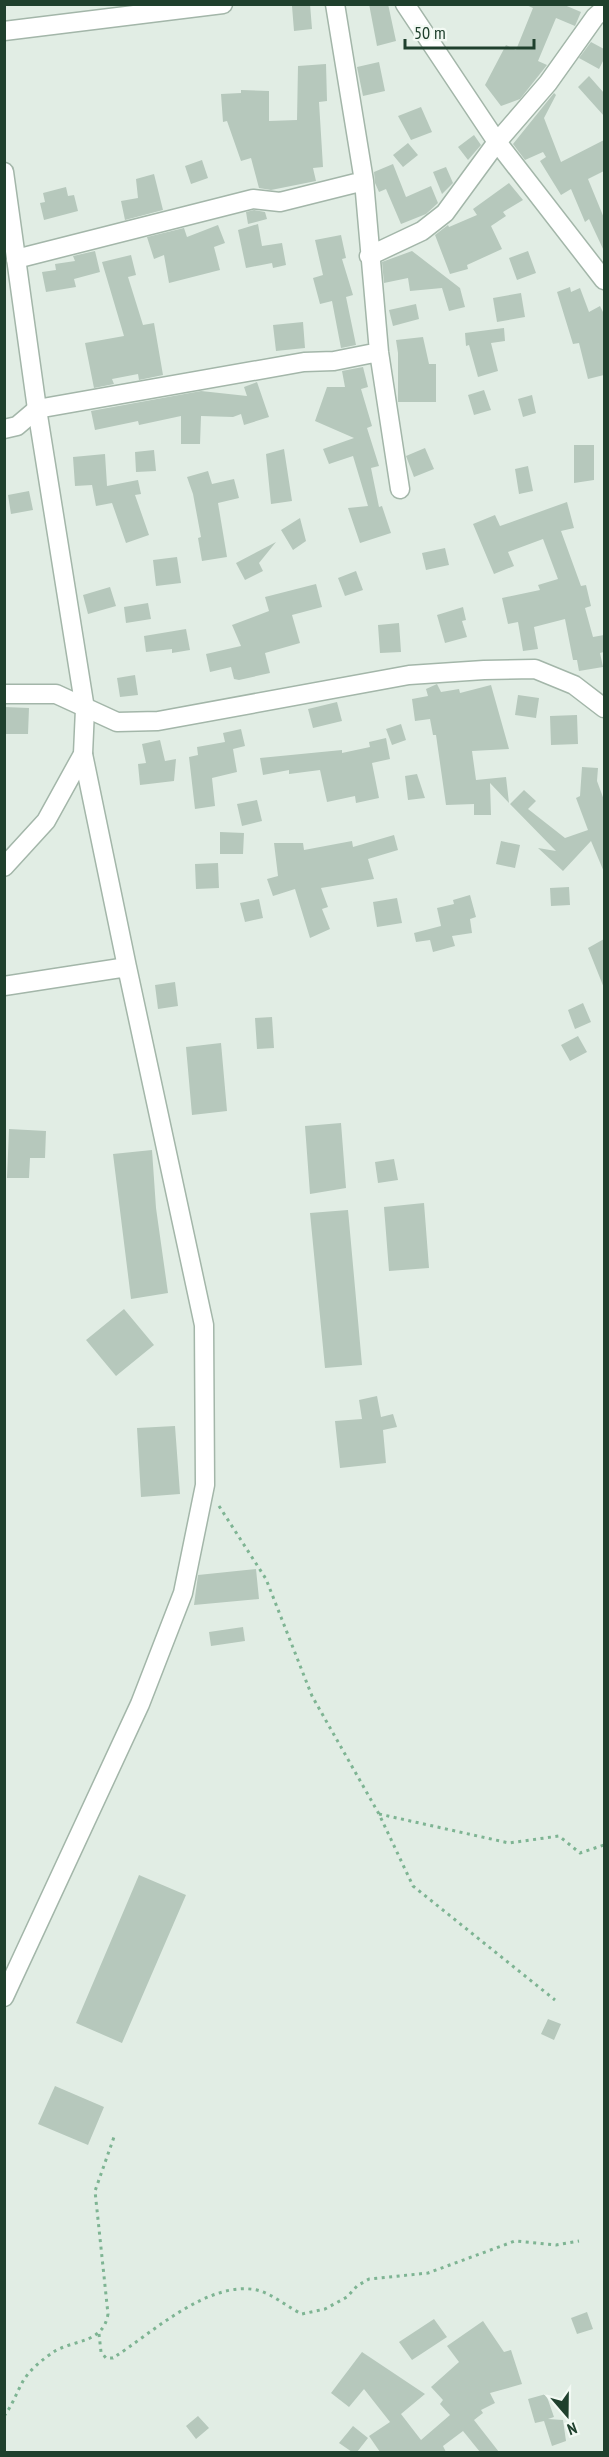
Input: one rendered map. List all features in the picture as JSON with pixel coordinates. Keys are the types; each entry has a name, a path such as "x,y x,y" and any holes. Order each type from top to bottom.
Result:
{"street":[{"path":"4,31 223,4"},
{"path":"335,4 364,181 369,256 399,489"},
{"path":"405,4 497,142 604,280"},
{"path":"369,256 422,231 446,213 497,142 548,83 604,9"},
{"path":"4,172 37,410 85,709 83,754 204,1325 204,1485 183,1593 140,1704 4,1998"},
{"path":"16,259 254,199 280,202 364,181"},
{"path":"4,429 17,426 37,410 304,362 334,361 380,352"},
{"path":"4,694 56,694 117,722 158,722 409,675 535,669 574,685 604,708"},
{"path":"4,867 46,821 83,754"},
{"path":"4,986 127,967"}],"path":[{"path":"204,1485 266,1580 312,1696 379,1814 413,1886 555,2000"},
{"path":"379,1814 509,1843 559,1836 580,1853 604,1845"},
{"path":"4,2416 23,2381 34,2368 55,2351 99,2334 106,2326 108,2314 95,2191 114,2137"},
{"path":"99,2334 101,2352 106,2358 113,2358 182,2312 216,2293 256,2290 302,2314 325,2309 347,2297 357,2286 369,2279 428,2273 515,2241 556,2245 579,2241"}],"building":[{"path":"310,4 312,29 294,31 292,6"},
{"path":"369,4 388,4 396,41 377,46"},
{"path":"524,4 562,4 581,12 575,26 556,18 538,61 547,65 520,99 501,106 485,85 506,45 516,50 533,8"},
{"path":"591,42 604,49 604,59 599,69 579,58"},
{"path":"379,62 385,91 363,96 357,67"},
{"path":"326,64 327,101 319,102 323,167 313,168 316,181 271,190 259,188 251,158 241,161 227,121 223,122 221,94 241,93 241,90 269,91 269,121 297,120 298,66"},
{"path":"589,76 604,93 604,116 578,87"},
{"path":"554,93 556,95 544,118 561,162 604,140 604,171 588,179 604,218 604,251 589,219 585,222 571,189 561,195 540,161 546,157 543,152 525,160 513,144"},
{"path":"421,107 432,132 411,140 398,116"},
{"path":"474,135 481,145 468,160 458,147"},
{"path":"408,143 418,155 403,167 393,155"},
{"path":"202,160 208,178 191,184 185,166"},
{"path":"393,164 406,197 431,186 438,203 426,214 401,224 386,189 379,192 375,183 374,172"},
{"path":"446,167 453,183 442,194 433,172"},
{"path":"154,174 163,210 125,220 121,201 138,198 136,179"},
{"path":"509,183 523,200 503,212 506,216 491,226 502,249 467,265 468,269 450,274 435,235 448,225 449,227 477,215 473,209"},
{"path":"66,187 68,196 74,195 78,211 44,220 40,203 45,202 43,193"},
{"path":"254,210 265,212 267,219 248,224 246,212"},
{"path":"258,224 262,246 282,243 286,265 273,268 272,263 246,268 238,230"},
{"path":"218,225 225,243 214,247 220,270 169,283 164,255 154,259 147,237 184,228 187,237"},
{"path":"341,235 346,258 342,259 353,295 346,297 356,345 341,348 332,301 320,304 313,278 323,275 315,240"},
{"path":"95,251 100,272 74,279 76,287 46,292 42,272 56,270 55,264 75,261 73,256"},
{"path":"412,251 460,288 465,307 449,311 442,288 410,291 408,278 384,283 382,262"},
{"path":"528,251 536,273 517,280 509,258"},
{"path":"131,255 136,275 128,277 143,325 154,323 163,375 139,380 138,374 112,379 114,384 94,388 85,343 124,336 102,262"},
{"path":"570,287 571,292 580,288 589,312 600,306 604,314 604,375 588,379 579,343 573,344 557,292"},
{"path":"521,293 525,317 497,322 493,298"},
{"path":"416,304 419,319 393,326 389,310"},
{"path":"303,322 305,348 276,351 273,325"},
{"path":"504,328 505,341 491,343 498,371 478,377 469,345 466,346 465,333"},
{"path":"423,337 429,364 436,364 436,402 398,402 396,340"},
{"path":"363,367 368,387 361,389 372,426 367,428 379,466 371,468 379,507 382,506 391,533 360,543 348,508 368,506 353,456 329,464 323,449 354,438 315,421 327,387 345,387 342,371"},
{"path":"257,382 269,417 244,425 241,414 233,417 201,416 200,444 181,444 181,416 139,425 138,421 95,430 91,411 201,391 247,396 244,387"},
{"path":"484,390 491,410 474,415 468,395"},
{"path":"532,395 536,413 523,417 518,399"},
{"path":"574,445 594,445 594,480 574,483"},
{"path":"425,448 434,469 414,477 406,456"},
{"path":"284,449 292,501 271,504 266,454"},
{"path":"154,450 156,471 136,472 135,452"},
{"path":"105,454 107,486 138,480 141,494 135,495 149,535 126,543 112,503 96,506 92,485 75,486 73,457"},
{"path":"528,466 533,491 519,494 515,469"},
{"path":"208,471 212,484 234,479 239,498 218,503 227,557 202,561 198,538 201,537 193,494 187,477"},
{"path":"29,491 33,510 11,514 8,495"},
{"path":"567,502 574,528 561,531 581,586 586,585 591,606 585,608 593,637 604,635 604,652 600,653 603,667 579,671 577,660 573,660 565,619 534,627 538,649 523,651 518,622 508,624 502,598 540,590 538,585 558,579 543,539 508,552 514,566 494,574 473,524 495,515 500,526"},
{"path":"300,518 306,541 293,550 281,530"},
{"path":"276,542 259,563 263,571 245,580 236,563"},
{"path":"445,548 449,565 426,570 422,553"},
{"path":"177,557 181,583 156,586 153,560"},
{"path":"356,571 363,590 345,596 338,578"},
{"path":"316,584 322,607 292,615 300,643 265,653 270,673 239,680 234,679 231,667 210,672 206,654 241,646 232,625 269,611 265,597"},
{"path":"110,587 116,606 88,614 83,595"},
{"path":"148,603 151,619 126,623 124,607"},
{"path":"463,607 466,620 462,621 467,637 445,643 437,615"},
{"path":"399,623 401,652 380,653 378,625"},
{"path":"186,629 190,650 172,653 172,649 146,652 144,636"},
{"path":"135,675 138,695 120,697 117,678"},
{"path":"437,684 441,692 459,689 460,693 491,685 509,749 472,751 476,780 506,777 509,803 490,783 491,815 474,815 474,804 446,805 436,735 433,735 430,719 415,721 412,699 428,696 426,689"},
{"path":"518,695 539,698 536,718 515,715"},
{"path":"337,702 342,721 313,728 308,709"},
{"path":"4,707 29,708 28,734 4,734"},
{"path":"577,715 578,744 551,745 550,716"},
{"path":"401,724 406,740 392,745 386,729"},
{"path":"241,729 245,746 233,749 237,772 212,778 215,806 195,809 189,757 198,755 197,747 225,742 223,733"},
{"path":"386,738 390,759 372,763 379,798 356,803 355,796 327,802 320,770 289,774 289,770 263,775 260,758 342,750 342,753 370,747 369,742"},
{"path":"160,740 165,761 176,759 174,781 140,785 138,764 146,763 142,744"},
{"path":"582,767 598,768 597,781 604,800 604,872 591,841 563,871 538,848 556,851 510,804 524,790 536,801 528,809 565,838 588,830 576,798 580,796"},
{"path":"417,774 425,798 408,800 405,776"},
{"path":"257,800 262,821 242,826 237,804"},
{"path":"220,832 244,833 243,854 220,854"},
{"path":"394,835 398,850 368,859 374,879 321,888 328,907 322,909 330,929 310,938 295,889 273,896 267,879 278,876 274,843 303,843 304,850 352,841 353,847"},
{"path":"501,841 520,845 515,868 496,864"},
{"path":"218,863 219,888 196,889 195,864"},
{"path":"569,887 570,905 551,906 550,888"},
{"path":"470,895 476,917 470,919 472,933 452,936 455,946 433,952 430,940 416,942 414,933 441,926 437,908 454,904 453,900"},
{"path":"397,898 402,923 377,927 373,902"},
{"path":"259,899 263,918 245,922 240,903"},
{"path":"604,939 604,988 588,948"},
{"path":"175,982 178,1006 158,1009 155,985"},
{"path":"583,1003 591,1022 575,1029 568,1010"},
{"path":"272,1017 274,1048 257,1049 255,1018"},
{"path":"578,1036 587,1052 570,1061 561,1045"},
{"path":"221,1043 227,1111 192,1115 186,1047"},
{"path":"341,1123 346,1188 310,1194 305,1126"},
{"path":"9,1129 46,1131 45,1158 30,1158 29,1178 7,1178"},
{"path":"152,1150 156,1208 168,1293 131,1299 113,1154"},
{"path":"394,1159 398,1180 378,1183 375,1162"},
{"path":"424,1203 429,1268 389,1271 384,1207"},
{"path":"348,1210 362,1365 325,1368 310,1213"},
{"path":"124,1309 154,1345 116,1376 86,1340"},
{"path":"377,1396 381,1417 393,1414 397,1427 383,1430 386,1463 340,1468 335,1421 362,1419 359,1400"},
{"path":"175,1426 180,1494 141,1497 137,1428"},
{"path":"256,1569 259,1599 194,1605 198,1575"},
{"path":"243,1627 245,1641 211,1646 209,1632"},
{"path":"139,1875 186,1895 122,2043 76,2023"},
{"path":"548,2019 561,2024 554,2040 541,2034"},
{"path":"55,2086 104,2107 88,2145 38,2124"},
{"path":"587,2312 593,2329 577,2334 571,2318"},
{"path":"434,2319 447,2337 412,2360 399,2342"},
{"path":"483,2321 504,2352 511,2350 522,2384 490,2393 495,2403 481,2410 483,2413 474,2420 499,2452 480,2452 463,2431 443,2446 446,2452 380,2452 369,2436 390,2422 364,2389 349,2407 331,2393 362,2352 425,2394 401,2414 421,2440 450,2415 440,2404 443,2400 431,2387 459,2362 447,2346"},
{"path":"546,2394 554,2417 548,2419 563,2420 566,2441 552,2446 544,2421 535,2423 528,2399"},
{"path":"198,2416 209,2428 196,2439 186,2426"},
{"path":"353,2426 368,2438 357,2452 352,2452 339,2443"}]}
